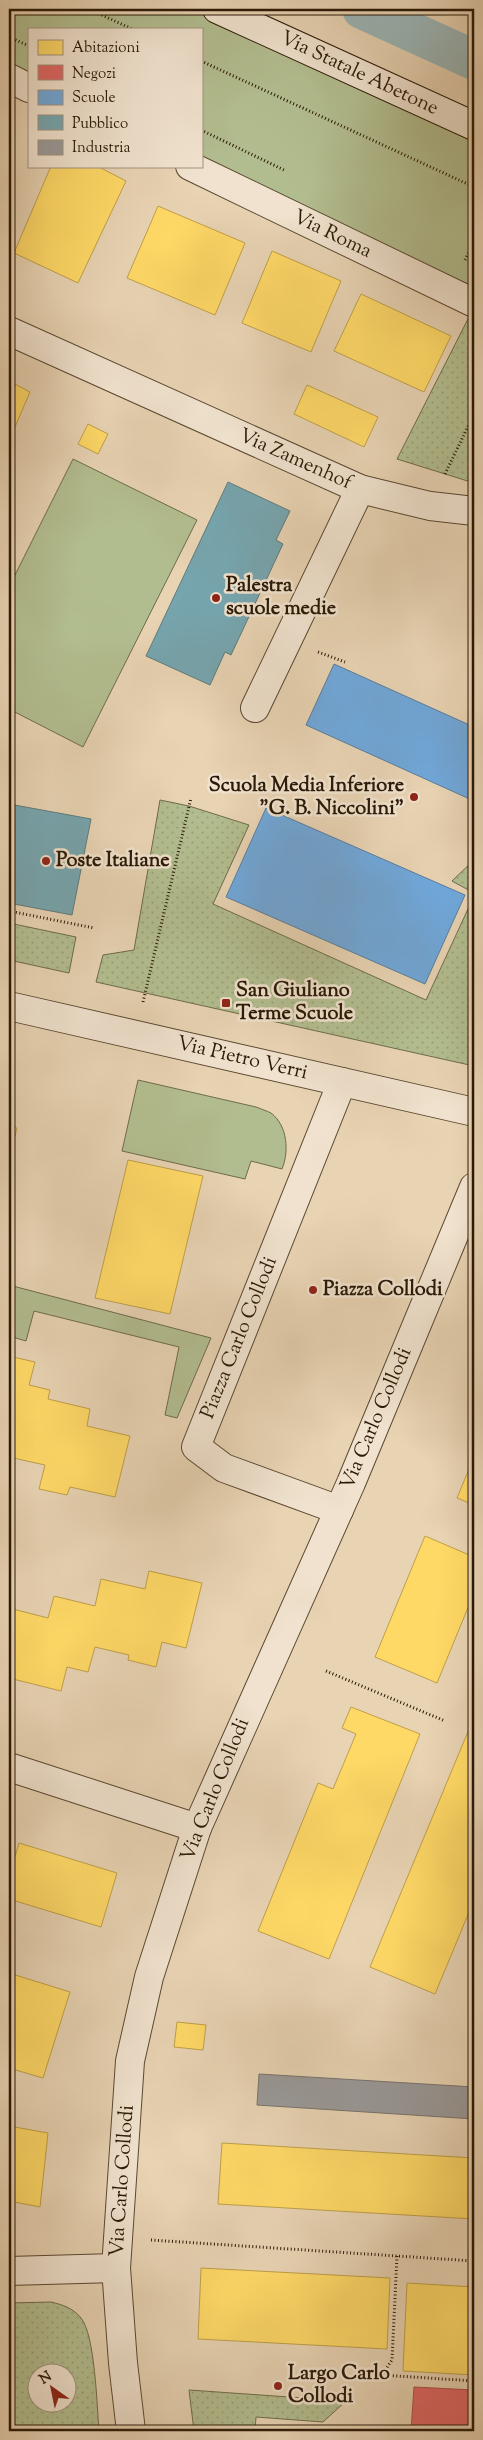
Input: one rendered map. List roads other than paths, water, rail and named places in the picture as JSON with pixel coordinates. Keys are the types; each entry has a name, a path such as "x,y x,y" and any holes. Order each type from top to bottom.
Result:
{"street":[{"name":"Via Statale Abetone","path":"217,9 474,126"},
{"path":"9,78 28,88"},
{"name":"Via Roma","path":"194,168 474,304"},
{"name":"Via Zamenhof","path":"9,331 360,489 255,708"},
{"path":"360,489 430,506 474,511"},
{"name":"Via Pietro Verri","path":"9,1006 474,1112"},
{"name":"Piazza Carlo Collodi","path":"339,1510 224,1468 196,1447 342,1082"},
{"name":"Via Carlo Collodi","path":"131,2431 123,2363 116,2268 130,2061 149,1976 197,1828 339,1510 474,1187"},
{"path":"9,1767 197,1828"},
{"path":"9,2271 116,2268"}],"waterway":[{"path":"362,9 474,60"}],"place":[{"name":"Palestra scuole medie","path":"216,598"},
{"name":"Scuola Media Inferiore \"G. B. Niccolini\"","path":"414,797"},
{"name":"Poste Italiane","path":"46,861"},
{"name":"San Giuliano Terme Scuole","path":"226,1003"},
{"name":"Piazza Collodi","path":"313,1290"},
{"name":"Largo Carlo Collodi","path":"278,2386"}]}
